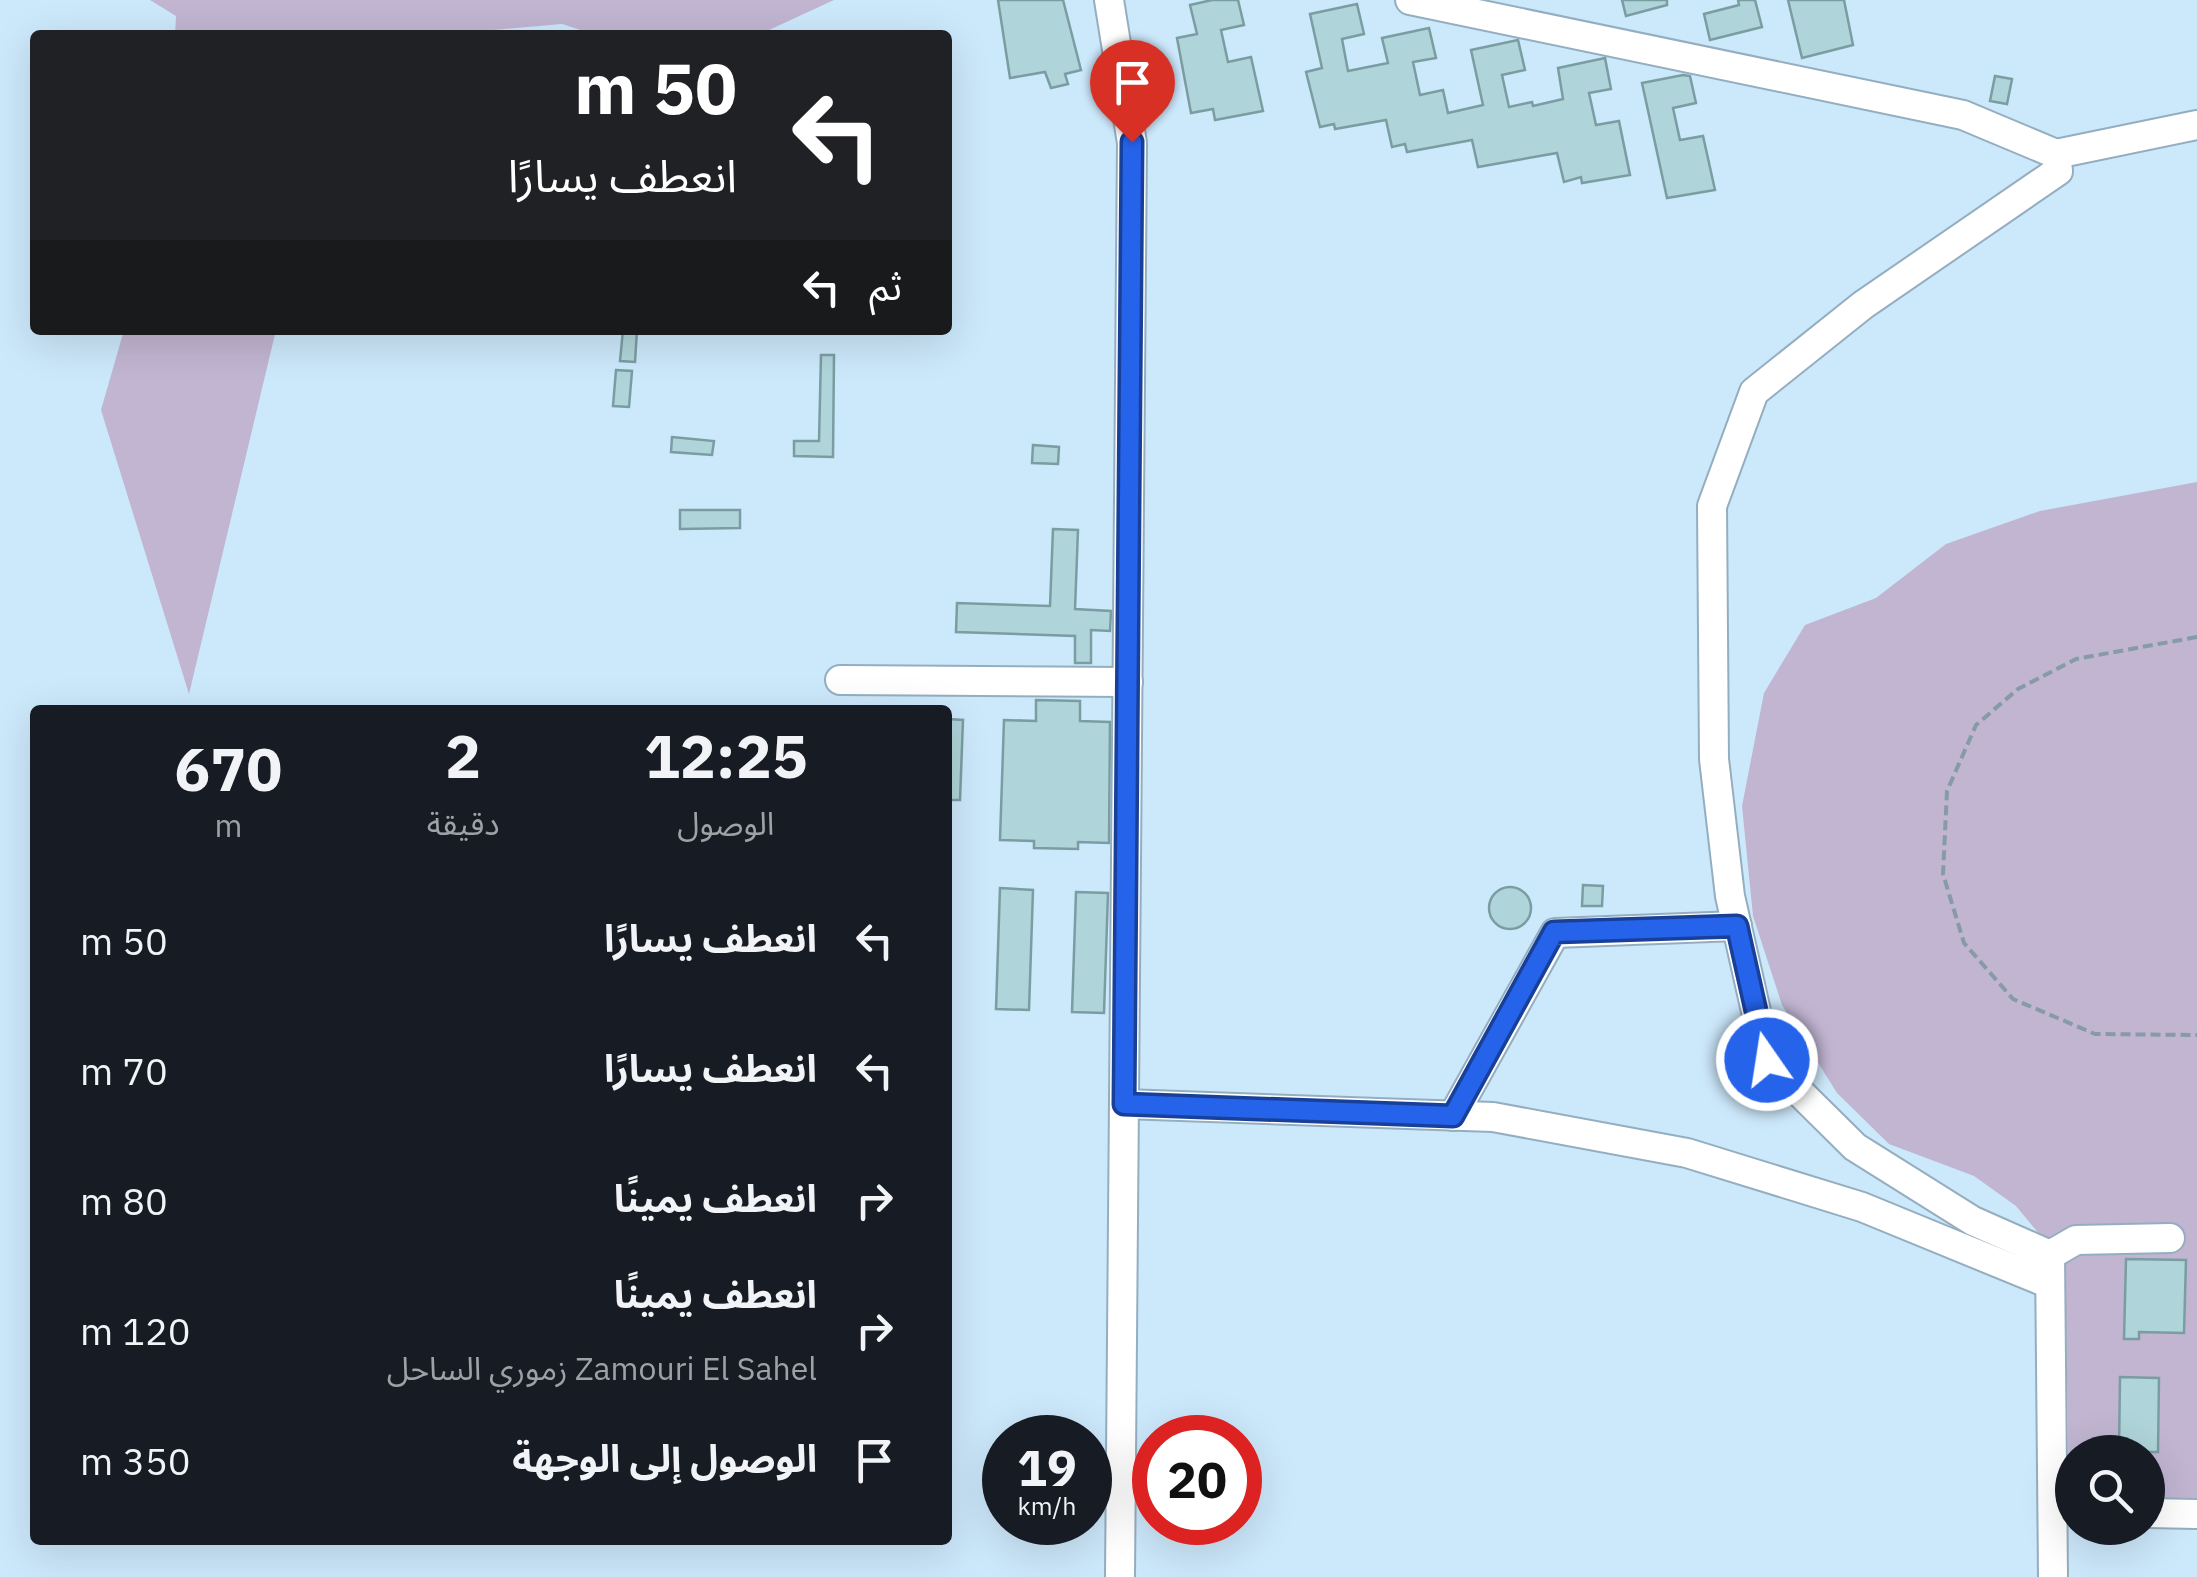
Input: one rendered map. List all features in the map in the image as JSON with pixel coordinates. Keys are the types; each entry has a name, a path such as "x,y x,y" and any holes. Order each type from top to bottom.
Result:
{"street":[{"path":"1109,0 1132,142 1120,1577"},
{"path":"1410,0 1962,115 2056,154 2197,125"},
{"path":"2050,1255 1972,1221 1854,1147 1767,1060 1730,896 1714,759 1712,506 1754,392 1863,305 2058,171 2056,154"},
{"path":"1695,502 1712,530"},
{"path":"840,680 1128,682"},
{"path":"1453,1116 1554,932 1737,926"},
{"path":"1124,1104 1493,1117 1687,1153 1862,1206 2050,1284"},
{"path":"2050,1255 2076,1240 2170,1238"},
{"path":"2050,1255 2059,1435"},
{"path":"2165,1514 2197,1514"},
{"path":"2053,1577 2058,1545"}],"path":[{"path":"2197,637 2076,659 2018,689 1976,725 1946,791 1942,874 1964,943 2013,999 2095,1034 2197,1036"}],"shaded area":[{"path":"150,0 834,0 769,30 581,30 562,24 494,30 175,30 176,16"},
{"path":"123,335 275,335 189,694 101,410"},
{"path":"2197,482 2197,1500 2165,1499 2165,1435 2068,1435 2065,1265 2016,1206 1974,1176 1889,1144 1837,1093 1782,1005 1753,916 1742,806 1764,693 1805,625 1876,598 1946,544 2040,511"}],"building":[{"path":"998,0 1063,0 1081,70 1065,74 1068,84 1051,88 1045,72 1010,78"},
{"path":"1238,0 1244,25 1221,30 1228,62 1251,57 1263,111 1215,120 1213,109 1191,113 1177,38 1197,34 1190,5"},
{"path":"1622,0 1667,0 1667,5 1626,16"},
{"path":"1738,0 1755,0 1762,27 1710,40 1704,14 1739,5"},
{"path":"1788,0 1844,0 1853,45 1802,58"},
{"path":"1357,4 1364,34 1342,39 1348,71 1388,63 1382,38 1429,28 1436,58 1413,62 1420,95 1443,90 1448,113 1483,105 1471,50 1518,40 1525,70 1502,75 1509,107 1563,99 1558,68 1605,58 1611,89 1589,93 1596,125 1619,121 1630,175 1582,183 1581,177 1564,182 1557,153 1478,167 1472,140 1407,152 1405,144 1392,147 1386,120 1335,129 1334,124 1320,127 1306,72 1322,68 1310,14"},
{"path":"1690,76 1696,103 1673,108 1680,140 1703,136 1715,190 1667,198 1642,83"},
{"path":"1995,76 2012,79 2007,104 1990,101"},
{"path":"623,335 637,335 635,362 620,361"},
{"path":"821,355 834,355 833,457 794,456 794,441 819,441"},
{"path":"616,370 632,371 629,407 613,406"},
{"path":"672,437 714,441 712,455 671,452"},
{"path":"1033,445 1059,447 1058,464 1032,463"},
{"path":"680,510 740,510 740,528 680,529"},
{"path":"1053,529 1078,530 1075,609 1111,611 1110,631 1091,630 1091,663 1075,663 1075,636 956,632 957,603 1050,606"},
{"path":"1036,700 1080,701 1080,721 1110,722 1109,843 1078,842 1078,849 1034,848 1034,841 1000,840 1004,720 1036,721"},
{"path":"952,719 963,720 960,800 952,800"},
{"path":"1583,885 1603,886 1602,906 1582,906"},
{"path":"1510,887 1525,893 1531,908 1525,923 1510,929 1495,923 1489,908 1495,893"},
{"path":"1000,888 1033,890 1029,1010 996,1009"},
{"path":"1076,892 1108,893 1104,1013 1072,1012"},
{"path":"2126,1259 2186,1260 2184,1333 2139,1332 2139,1339 2124,1339"},
{"path":"2120,1377 2159,1378 2158,1435 2119,1435"}],"route":[{"path":"1132,142 1124,1104 1453,1116 1554,932 1737,926 1767,1060"}]}
